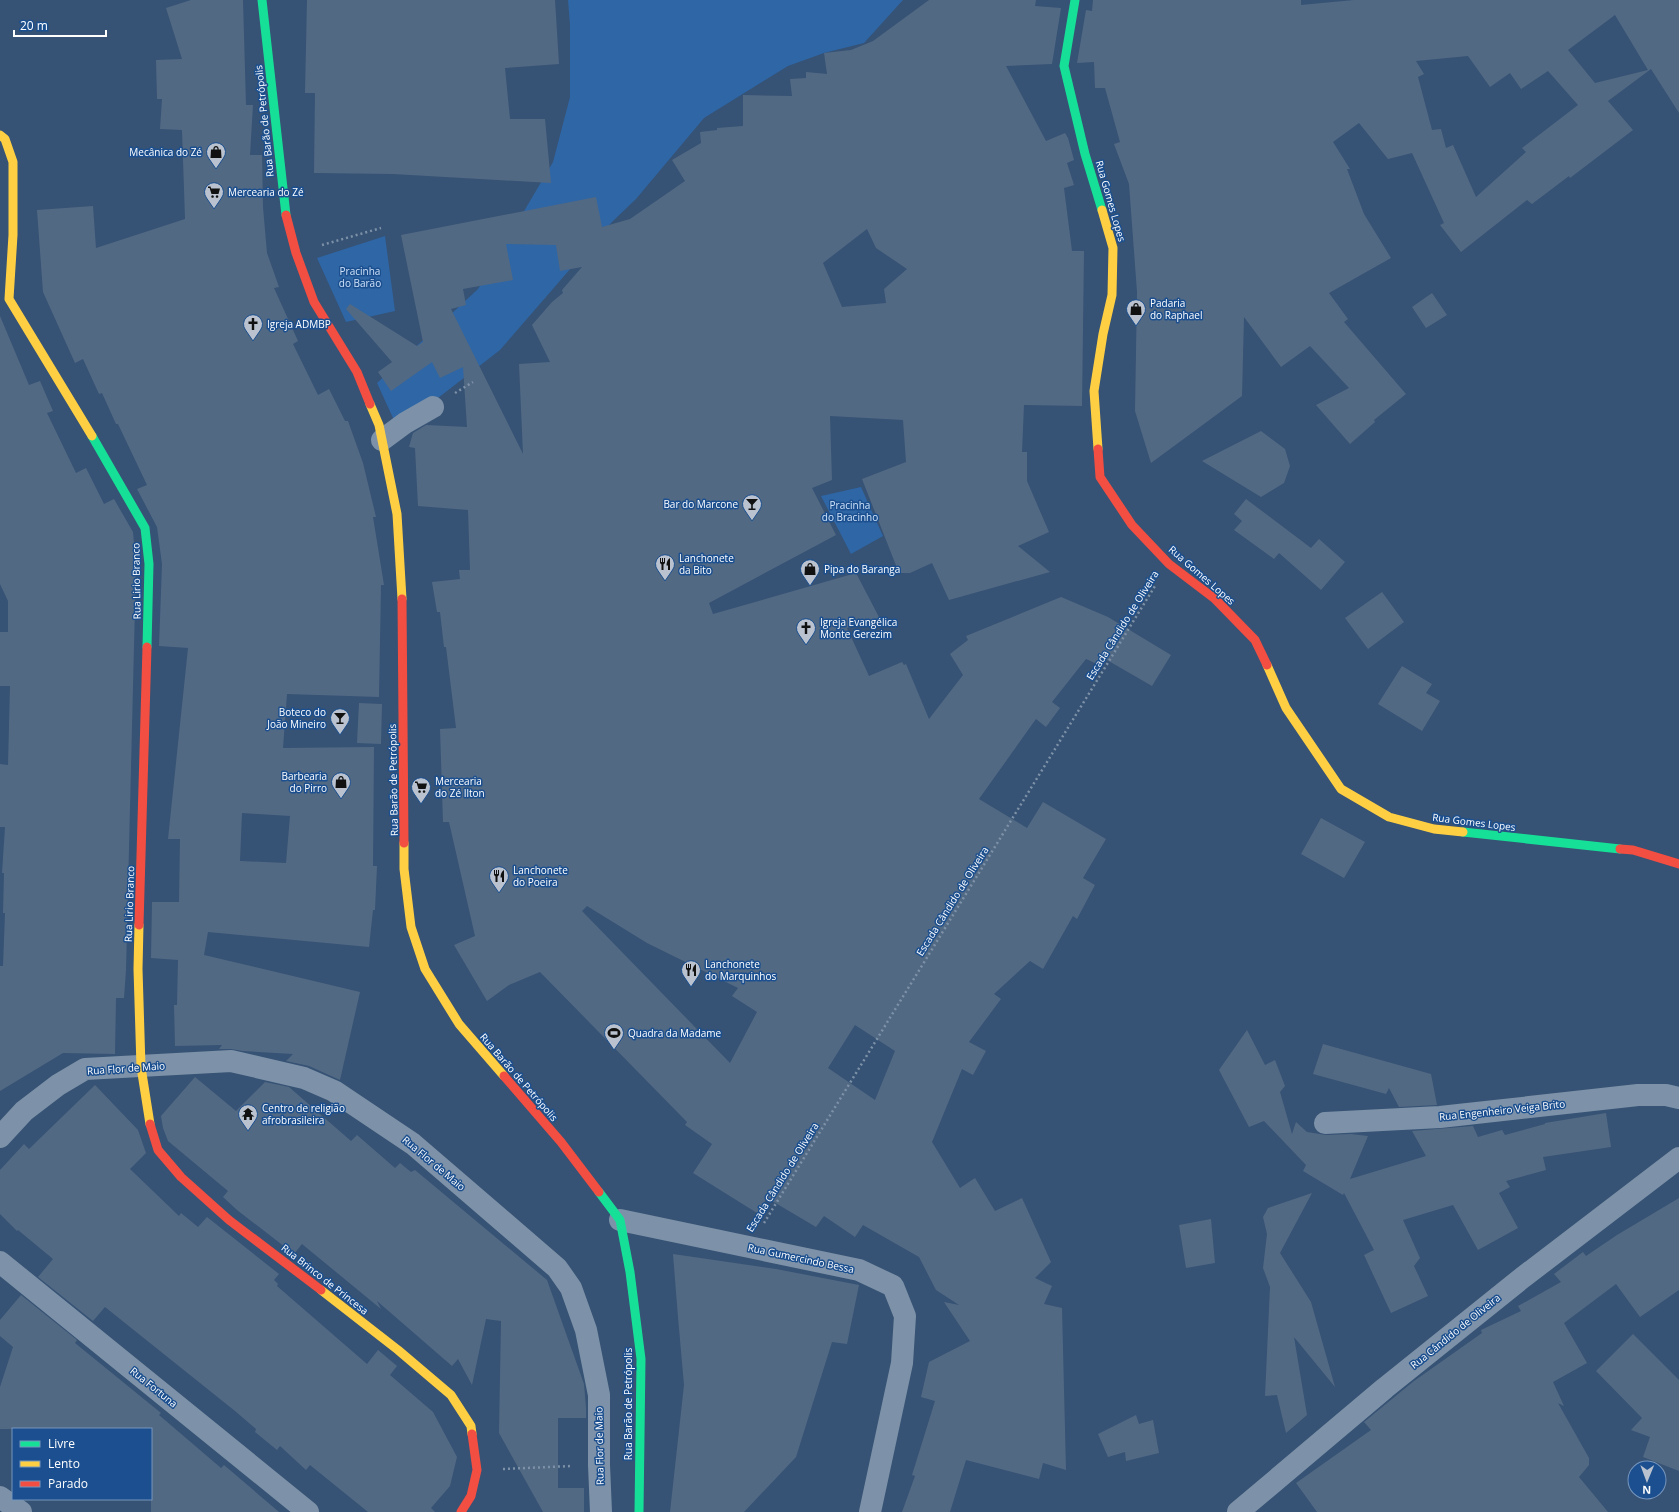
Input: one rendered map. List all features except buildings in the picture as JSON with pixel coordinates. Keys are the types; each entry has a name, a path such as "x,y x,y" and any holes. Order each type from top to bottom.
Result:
{"street":[{"name":"Rua Barão de Petrópolis","path":"262,0 284,207 296,253 314,302 357,372 379,425 397,514 402,581 404,869 410,926 425,969 459,1024 560,1142 620,1220 630,1272 641,1359 639,1512"},
{"name":"Rua Gomes Lopes","path":"1075,0 1064,66 1085,154 1113,248 1112,295 1103,334 1094,391 1100,477 1132,525 1169,564 1215,599 1255,640 1286,708 1341,788 1389,817 1434,829 1633,850 1679,864"},
{"name":"Rua Lirio Branco","path":"0,135 5,139 13,162 13,235 4,301 101,451 146,528 148,572 138,969 141,1067"},
{"path":"382,440 405,423 433,407"},
{"name":"Rua Flor de Maio","path":"0,1137 24,1111 58,1085 85,1070 231,1061 304,1078 334,1091 413,1144 557,1268 571,1288 586,1330 599,1395 601,1512"},
{"name":"Rua Brinco de Princesa","path":"141,1067 150,1131 158,1150 181,1177 229,1220 398,1350 451,1395 471,1426 477,1470 471,1496 461,1512"},
{"name":"Rua Engenheiro Veiga Brito","path":"1325,1123 1440,1117 1638,1095 1666,1095 1679,1098"},
{"name":"Rua Cândido de Oliveira","path":"1238,1512 1391,1383 1522,1278 1679,1158"},
{"name":"Rua Gumercindo Bessa","path":"620,1220 859,1270 893,1286 905,1316 902,1363 870,1512"},
{"name":"Rua Fortuna","path":"0,1262 308,1512"},
{"path":"0,1497 21,1512"}],"path":[{"path":"296,253 381,228"},
{"name":"Escada Cândido de Oliveira","path":"749,1247 1169,564"},
{"path":"477,1470 599,1465"}],"green space":[{"path":"568,0 903,0 864,43 824,53 788,66 704,118 636,199 584,251 578,260 500,350 398,429 377,383 478,289 553,162 570,97 570,25"},
{"name":"Pracinha do Barão","path":"385,236 395,311 346,322 317,258"},
{"name":"Pracinha do Bracinho","path":"861,487 883,536 851,554 821,496"}],"traffic: fast":[{"path":"262,0 286,215"},
{"path":"1075,0 1064,66 1085,154 1102,210"},
{"path":"92,436 145,528 149,564 147,647"},
{"path":"1463,832 1620,849"},
{"path":"599,1192 620,1220 630,1272 641,1359 639,1512"}],"traffic: slow":[{"path":"0,135 5,139 13,162 13,235 9,299 92,436"},
{"path":"1098,449 1094,391 1103,334 1112,295 1113,248 1102,210"},
{"path":"370,404 379,425 397,514 402,599"},
{"path":"1267,665 1286,708 1341,789 1389,817 1434,829 1463,832"},
{"path":"404,843 404,869 411,927 425,969 459,1024 504,1076"},
{"path":"139,925 138,969 141,1067 150,1124"},
{"path":"321,1290 398,1350 451,1395 471,1426 472,1434"}],"traffic: jam":[{"path":"286,215 296,253 314,302 357,372 370,404"},
{"path":"1098,449 1100,477 1132,525 1169,564 1215,599 1255,640 1267,665"},
{"path":"402,599 404,843"},
{"path":"139,925 147,647"},
{"path":"1620,849 1633,850 1679,864"},
{"path":"504,1076 561,1142 599,1192"},
{"path":"150,1124 158,1150 181,1177 229,1220 321,1290"},
{"path":"461,1512 471,1496 477,1470 472,1434"}],"place":[{"name":"Mecânica do Zé","path":"216,169"},
{"name":"Mercearia do Zé","path":"214,209"},
{"name":"Padaria do Raphael","path":"1136,326"},
{"name":"Igreja ADMBP","path":"253,341"},
{"name":"Bar do Marcone","path":"752,521"},
{"name":"Lanchonete da Bito","path":"665,581"},
{"name":"Pipa do Baranga","path":"810,586"},
{"name":"Igreja Evangélica Monte Gerezim","path":"806,645"},
{"name":"Boteco do João Mineiro","path":"340,735"},
{"name":"Barbearia do Pirro","path":"341,799"},
{"name":"Mercearia do Zé Ilton","path":"421,804"},
{"name":"Lanchonete do Poeira","path":"499,893"},
{"name":"Lanchonete do Marquinhos","path":"691,987"},
{"name":"Quadra da Madame","path":"614,1050"},
{"name":"Centro de religião afrobrasileira","path":"248,1131"}]}
